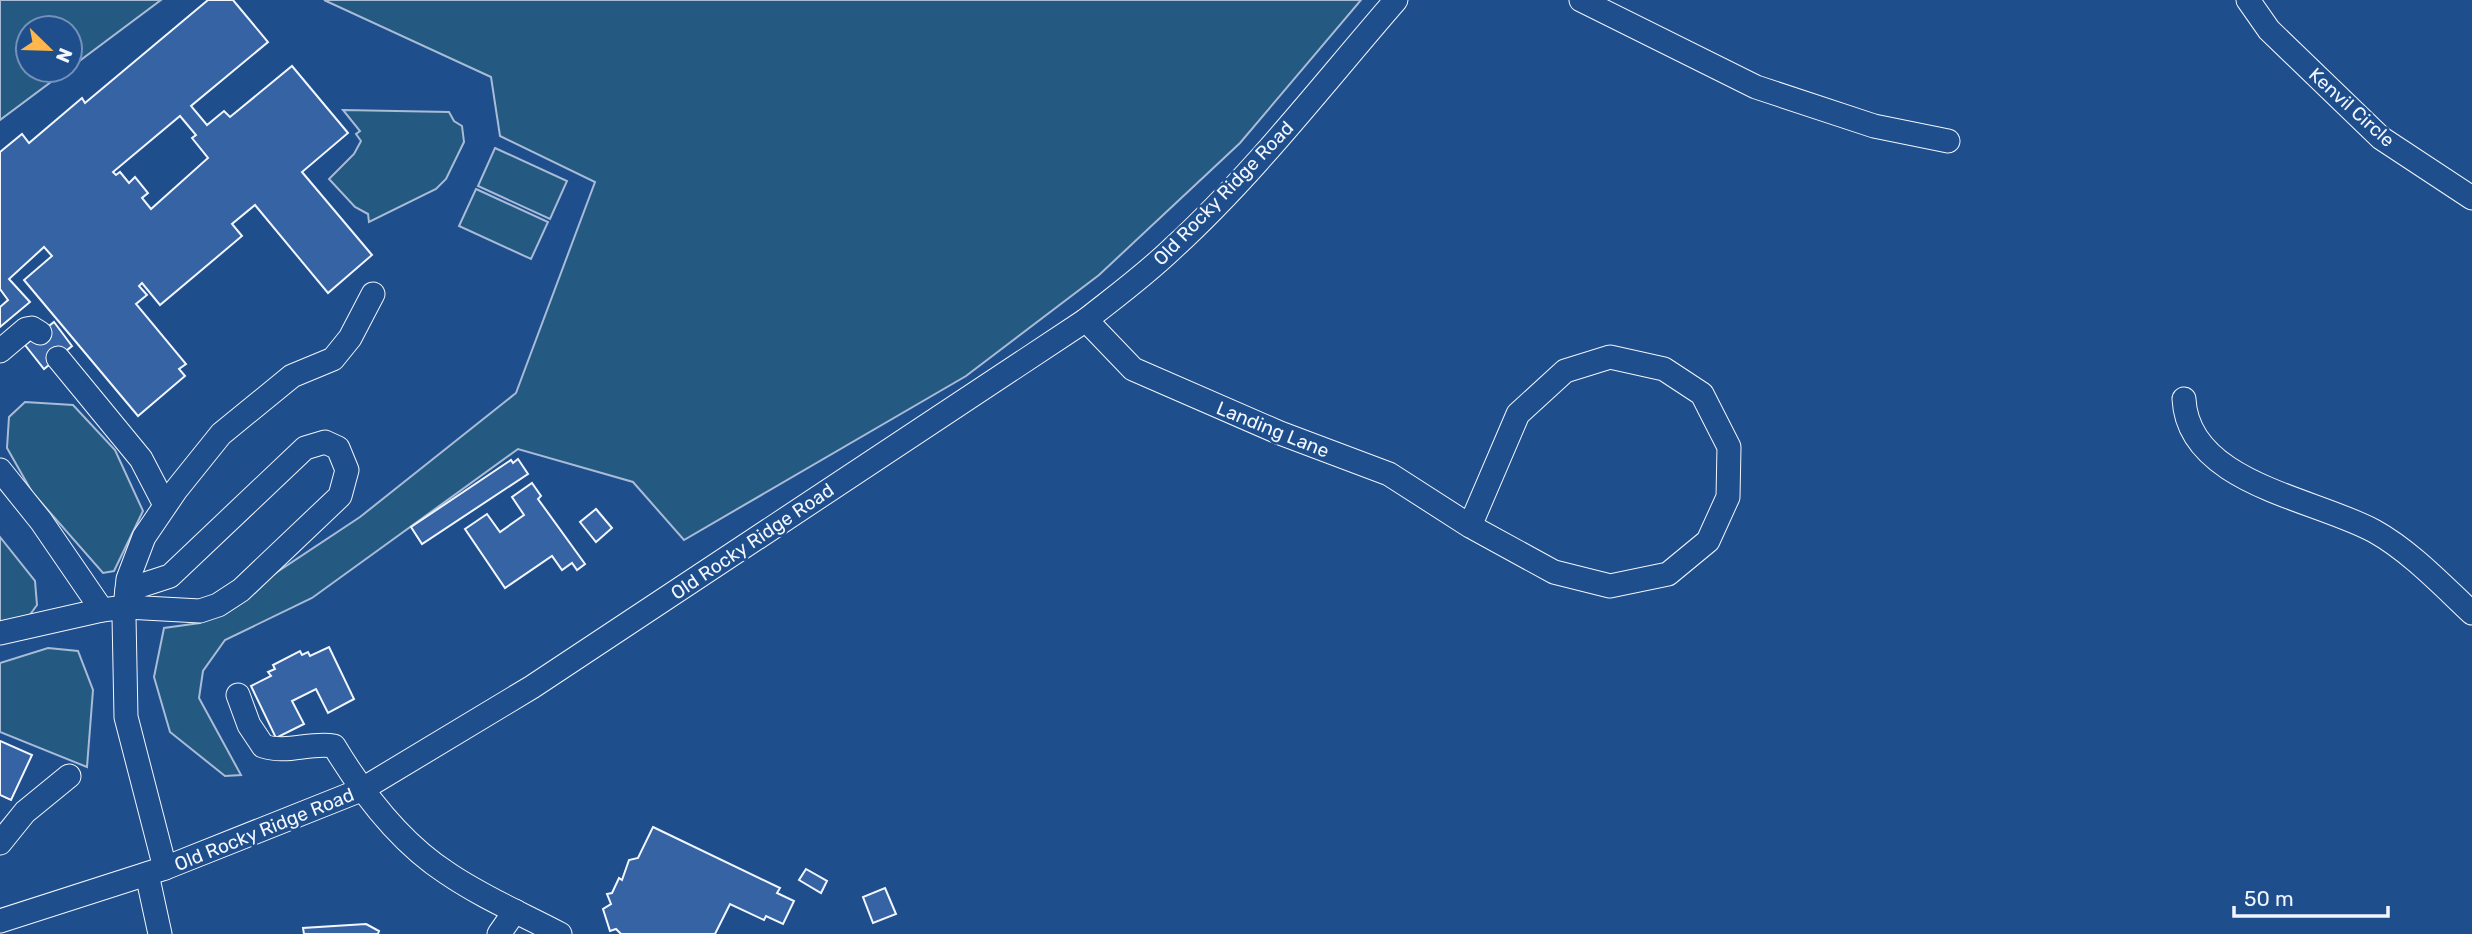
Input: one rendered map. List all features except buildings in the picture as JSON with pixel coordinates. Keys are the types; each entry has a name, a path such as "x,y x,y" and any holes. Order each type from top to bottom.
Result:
{"street":[{"name":"Old Rocky Ridge Road","path":"0,921 156,871 361,790 533,687 1086,320 1147,272 1204,218 1266,151 1396,0"},
{"path":"1581,0 1756,87 1874,126 1948,141"},
{"name":"Kenvil Circle","path":"2248,0 2269,30 2381,138 2472,198"},
{"path":"160,934 156,871 126,717 128,579 144,537 165,505 221,433 292,376 333,359 350,338 373,294"},
{"name":"Landing Lane","path":"1086,320 1133,369 1280,433 1389,474 1470,526 1554,572 1610,586 1668,574 1708,541 1728,497 1729,447 1702,394 1664,369 1610,357 1565,371 1517,414 1470,526"},
{"path":"0,351 26,330 32,328 40,334"},
{"path":"58,358 141,459 165,505"},
{"path":"2184,399 2188,424 2214,460 2247,478 2373,530 2402,550 2472,613"},
{"path":"0,633 102,610 170,576 305,448 325,442 338,448 346,470 340,496 241,590 218,605 200,611 126,599"},
{"path":"0,470 41,521 102,610"},
{"path":"239,695 248,725 263,746 288,751 318,744 334,746 361,790 403,836 446,873 560,934"},
{"path":"0,843 24,812 69,776"},
{"path":"499,934 515,911"}],"shaded area":[{"path":"0,0 161,0 84,58 84,14 14,14 14,84 48,84 0,120"},
{"path":"324,0 1361,0 1240,143 1099,275 966,376 684,540 633,482 518,449 312,598 225,640 203,671 199,698 241,775 225,776 170,732 154,677 164,628 200,623 360,517 516,393 595,182 500,136 491,77"},
{"path":"343,110 449,112 454,121 462,126 464,142 446,179 436,189 369,222 368,214 355,207 329,179 354,154 361,141 356,134 360,131"},
{"path":"495,148 567,181 550,219 478,186"},
{"path":"476,189 548,222 531,259 459,226"},
{"path":"25,402 73,405 115,450 143,511 114,571 103,573 32,492 7,448 9,417"},
{"path":"0,537 35,581 37,605 29,616 0,624"},
{"path":"48,648 78,651 93,690 87,767 0,732 0,663"}]}
